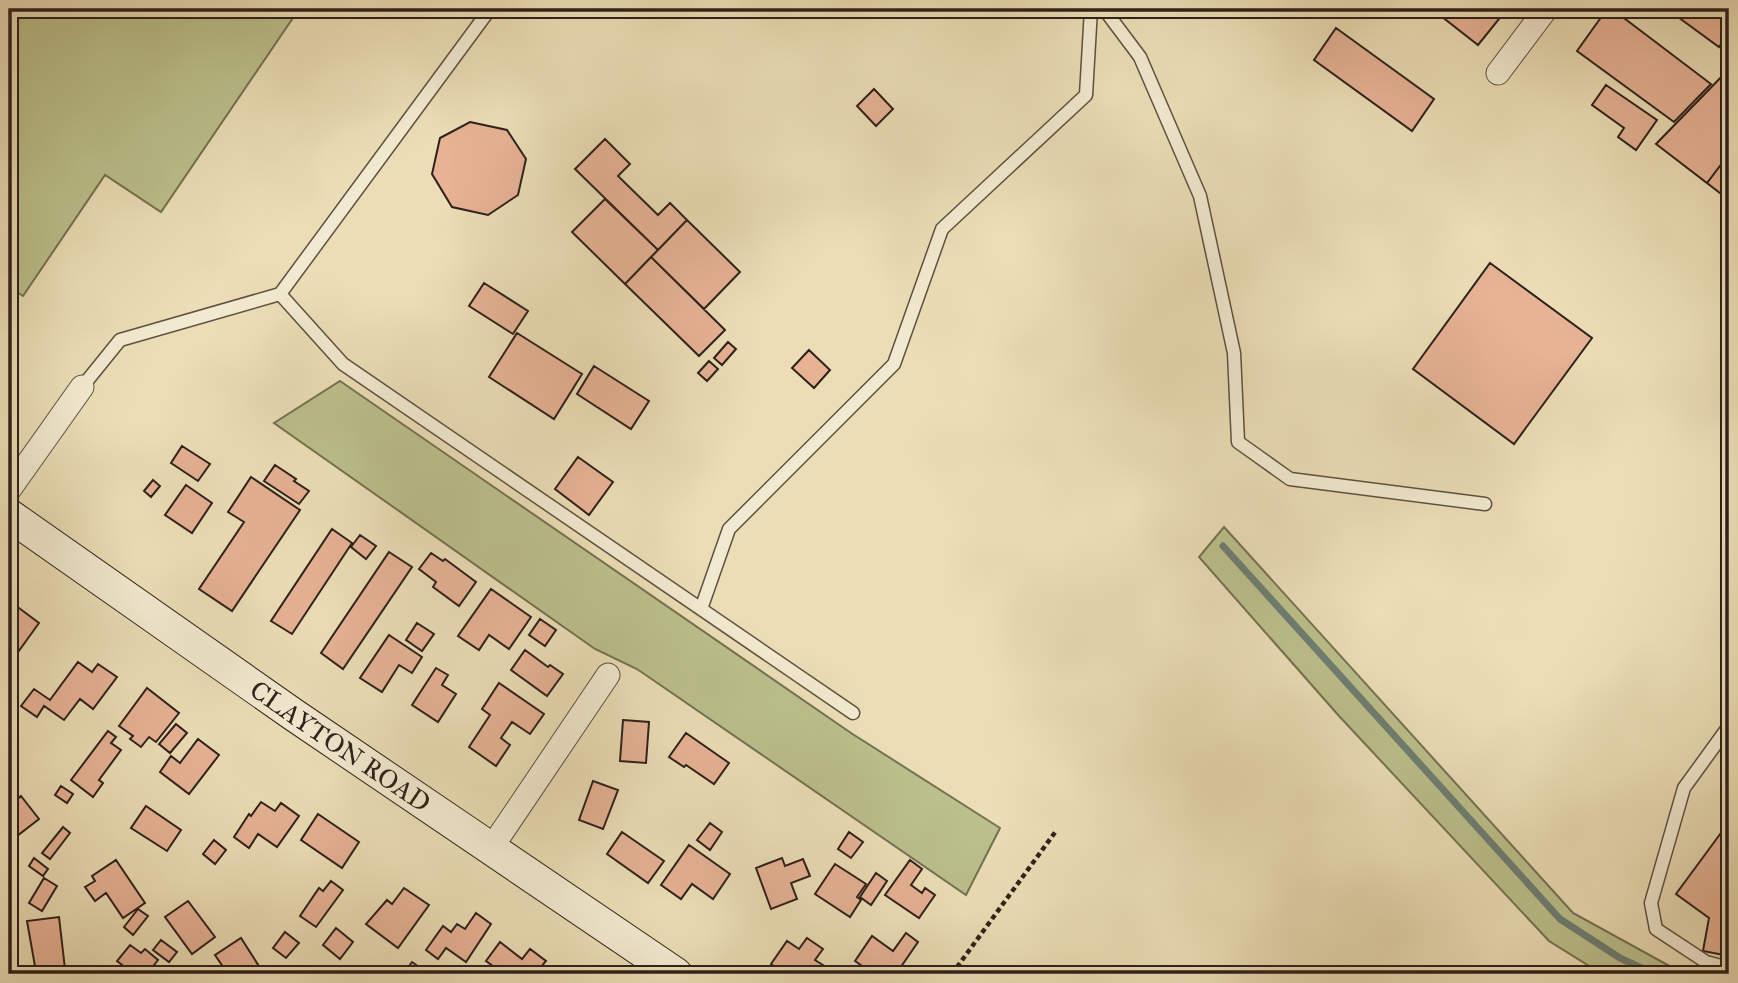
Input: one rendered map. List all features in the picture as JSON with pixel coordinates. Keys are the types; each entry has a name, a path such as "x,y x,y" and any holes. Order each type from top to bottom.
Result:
{"main road":[{"name":"CLAYTON ROAD","path":"9,515 294,715 676,974"}],"street":[{"path":"1498,73 1545,9"},
{"path":"9,490 82,387"},
{"path":"492,847 608,675"}],"lane":[{"path":"82,387 120,340 280,294 490,9"},
{"path":"701,609 729,529 894,364 942,229 1086,95 1090,9"},
{"path":"1104,9 1140,57 1200,196 1234,353 1238,442 1290,480 1485,504"},
{"path":"280,294 343,364 853,713"},
{"path":"1729,726 1684,788 1651,903 1656,929 1706,962 1729,968"}],"path":[{"path":"951,974 1056,831"}],"green space":[{"path":"9,9 299,9 161,212 105,175 23,296 9,287"},
{"path":"340,381 851,733 1000,828 966,895 637,669 595,649 274,423"},
{"path":"1224,527 1573,913 1684,974 1602,974 1549,941 1339,716 1199,557"}],"building":[{"path":"1432,9 1507,9 1478,45"},
{"path":"1607,9 1612,9 1711,84 1674,122 1577,51"},
{"path":"1684,9 1729,9 1729,33 1719,47 1678,17"},
{"path":"1336,28 1434,99 1412,131 1314,60"},
{"path":"1729,69 1729,154 1707,183 1656,144"},
{"path":"1606,85 1657,120 1636,150 1618,137 1624,128 1592,105"},
{"path":"874,89 893,109 876,126 857,106"},
{"path":"470,122 507,130 526,159 518,195 488,215 452,207 432,174 440,138"},
{"path":"605,139 630,164 618,176 658,215 670,203 687,220 658,250 575,169"},
{"path":"1729,154 1729,200 1707,183"},
{"path":"605,199 658,250 625,284 572,232"},
{"path":"687,220 740,272 704,309 651,257"},
{"path":"651,257 725,330 699,356 625,284"},
{"path":"1490,263 1592,338 1514,444 1413,369"},
{"path":"484,283 528,311 513,334 469,306"},
{"path":"517,333 582,374 554,419 489,377"},
{"path":"728,342 736,349 722,365 714,358"},
{"path":"809,350 830,370 814,388 792,368"},
{"path":"709,361 718,369 707,381 698,373"},
{"path":"594,366 649,401 631,429 577,394"},
{"path":"182,446 210,464 198,481 171,463"},
{"path":"578,457 613,482 589,515 555,489"},
{"path":"275,465 309,491 299,504 264,481"},
{"path":"251,477 300,510 232,611 199,589 244,522 228,512"},
{"path":"153,480 160,486 151,497 144,491"},
{"path":"186,485 212,503 192,533 165,515"},
{"path":"332,529 352,543 292,634 271,621"},
{"path":"360,535 376,546 366,559 351,547"},
{"path":"389,552 412,567 343,669 321,653"},
{"path":"431,553 443,561 445,559 476,582 459,606 433,587 436,582 419,569"},
{"path":"491,589 531,617 509,649 489,635 479,650 458,636"},
{"path":"15,605 39,623 13,659 9,656 9,613"},
{"path":"540,619 556,630 545,646 529,635"},
{"path":"417,623 434,634 422,651 406,640"},
{"path":"389,635 422,657 412,673 399,665 382,692 360,678"},
{"path":"525,650 563,674 547,696 511,670"},
{"path":"78,662 92,672 98,664 117,677 93,709 80,699 64,720 44,706 37,717 21,706 34,689 50,700"},
{"path":"436,668 448,675 442,685 456,694 438,722 412,705"},
{"path":"499,683 544,714 530,734 512,722 501,738 510,745 496,766 469,747 490,715 482,709"},
{"path":"147,688 179,713 156,742 149,737 141,747 130,739 133,736 119,726"},
{"path":"623,720 649,722 646,763 620,761"},
{"path":"176,724 187,733 170,753 159,744"},
{"path":"108,731 116,737 111,743 121,750 99,780 103,783 93,797 71,780"},
{"path":"686,733 729,763 714,784 669,757"},
{"path":"198,739 219,755 189,794 160,772 171,756 180,763"},
{"path":"593,781 618,790 603,829 579,820"},
{"path":"61,786 73,794 67,803 55,795"},
{"path":"21,796 39,819 17,836 9,825 9,806"},
{"path":"261,802 275,811 281,803 299,816 277,847 258,834 249,848 234,837 249,814 251,816"},
{"path":"146,806 181,830 167,851 131,828"},
{"path":"318,814 359,842 342,868 301,840"},
{"path":"1729,822 1729,956 1703,951 1709,918 1676,894"},
{"path":"710,823 722,832 710,850 697,840"},
{"path":"63,827 70,833 50,859 42,853"},
{"path":"622,832 664,861 648,883 607,854"},
{"path":"849,832 863,842 851,858 838,849"},
{"path":"214,840 226,850 215,864 203,854"},
{"path":"689,845 730,874 713,899 692,884 681,899 661,885"},
{"path":"34,858 48,869 43,876 29,866"},
{"path":"782,858 785,866 803,859 810,876 791,883 797,899 771,909 756,868"},
{"path":"116,860 145,903 123,918 106,893 95,901 85,887 95,881 92,876"},
{"path":"910,860 922,869 911,885 922,893 925,888 935,895 919,918 885,895"},
{"path":"835,864 866,884 857,897 861,900 850,917 815,894"},
{"path":"876,873 887,881 871,905 860,897"},
{"path":"44,878 57,886 42,911 29,903"},
{"path":"331,881 343,890 316,927 300,916 319,888 323,891"},
{"path":"404,888 429,905 398,948 366,924 387,900 392,904"},
{"path":"188,901 215,937 192,954 165,917"},
{"path":"138,909 148,916 133,935 124,927"},
{"path":"476,913 491,924 466,962 446,948 438,959 426,950 443,926 451,932 457,924 465,929"},
{"path":"59,917 65,969 36,972 27,921"},
{"path":"336,928 353,942 340,959 323,945"},
{"path":"285,932 299,943 286,958 273,948"},
{"path":"906,933 918,942 896,974 862,972 865,968 855,961 872,936 893,951"},
{"path":"241,938 264,974 228,974 215,955"},
{"path":"807,938 823,949 815,960 826,967 821,974 785,974 771,964 787,941 799,949"},
{"path":"161,940 177,952 169,962 153,950"},
{"path":"500,942 522,959 530,949 546,961 535,974 504,974 486,961"},
{"path":"130,945 141,953 145,949 158,960 147,974 134,974 117,961"},
{"path":"412,962 422,969 419,974 403,974"}],"waterway":[{"path":"1223,546 1560,919 1620,958 1654,974"}]}
